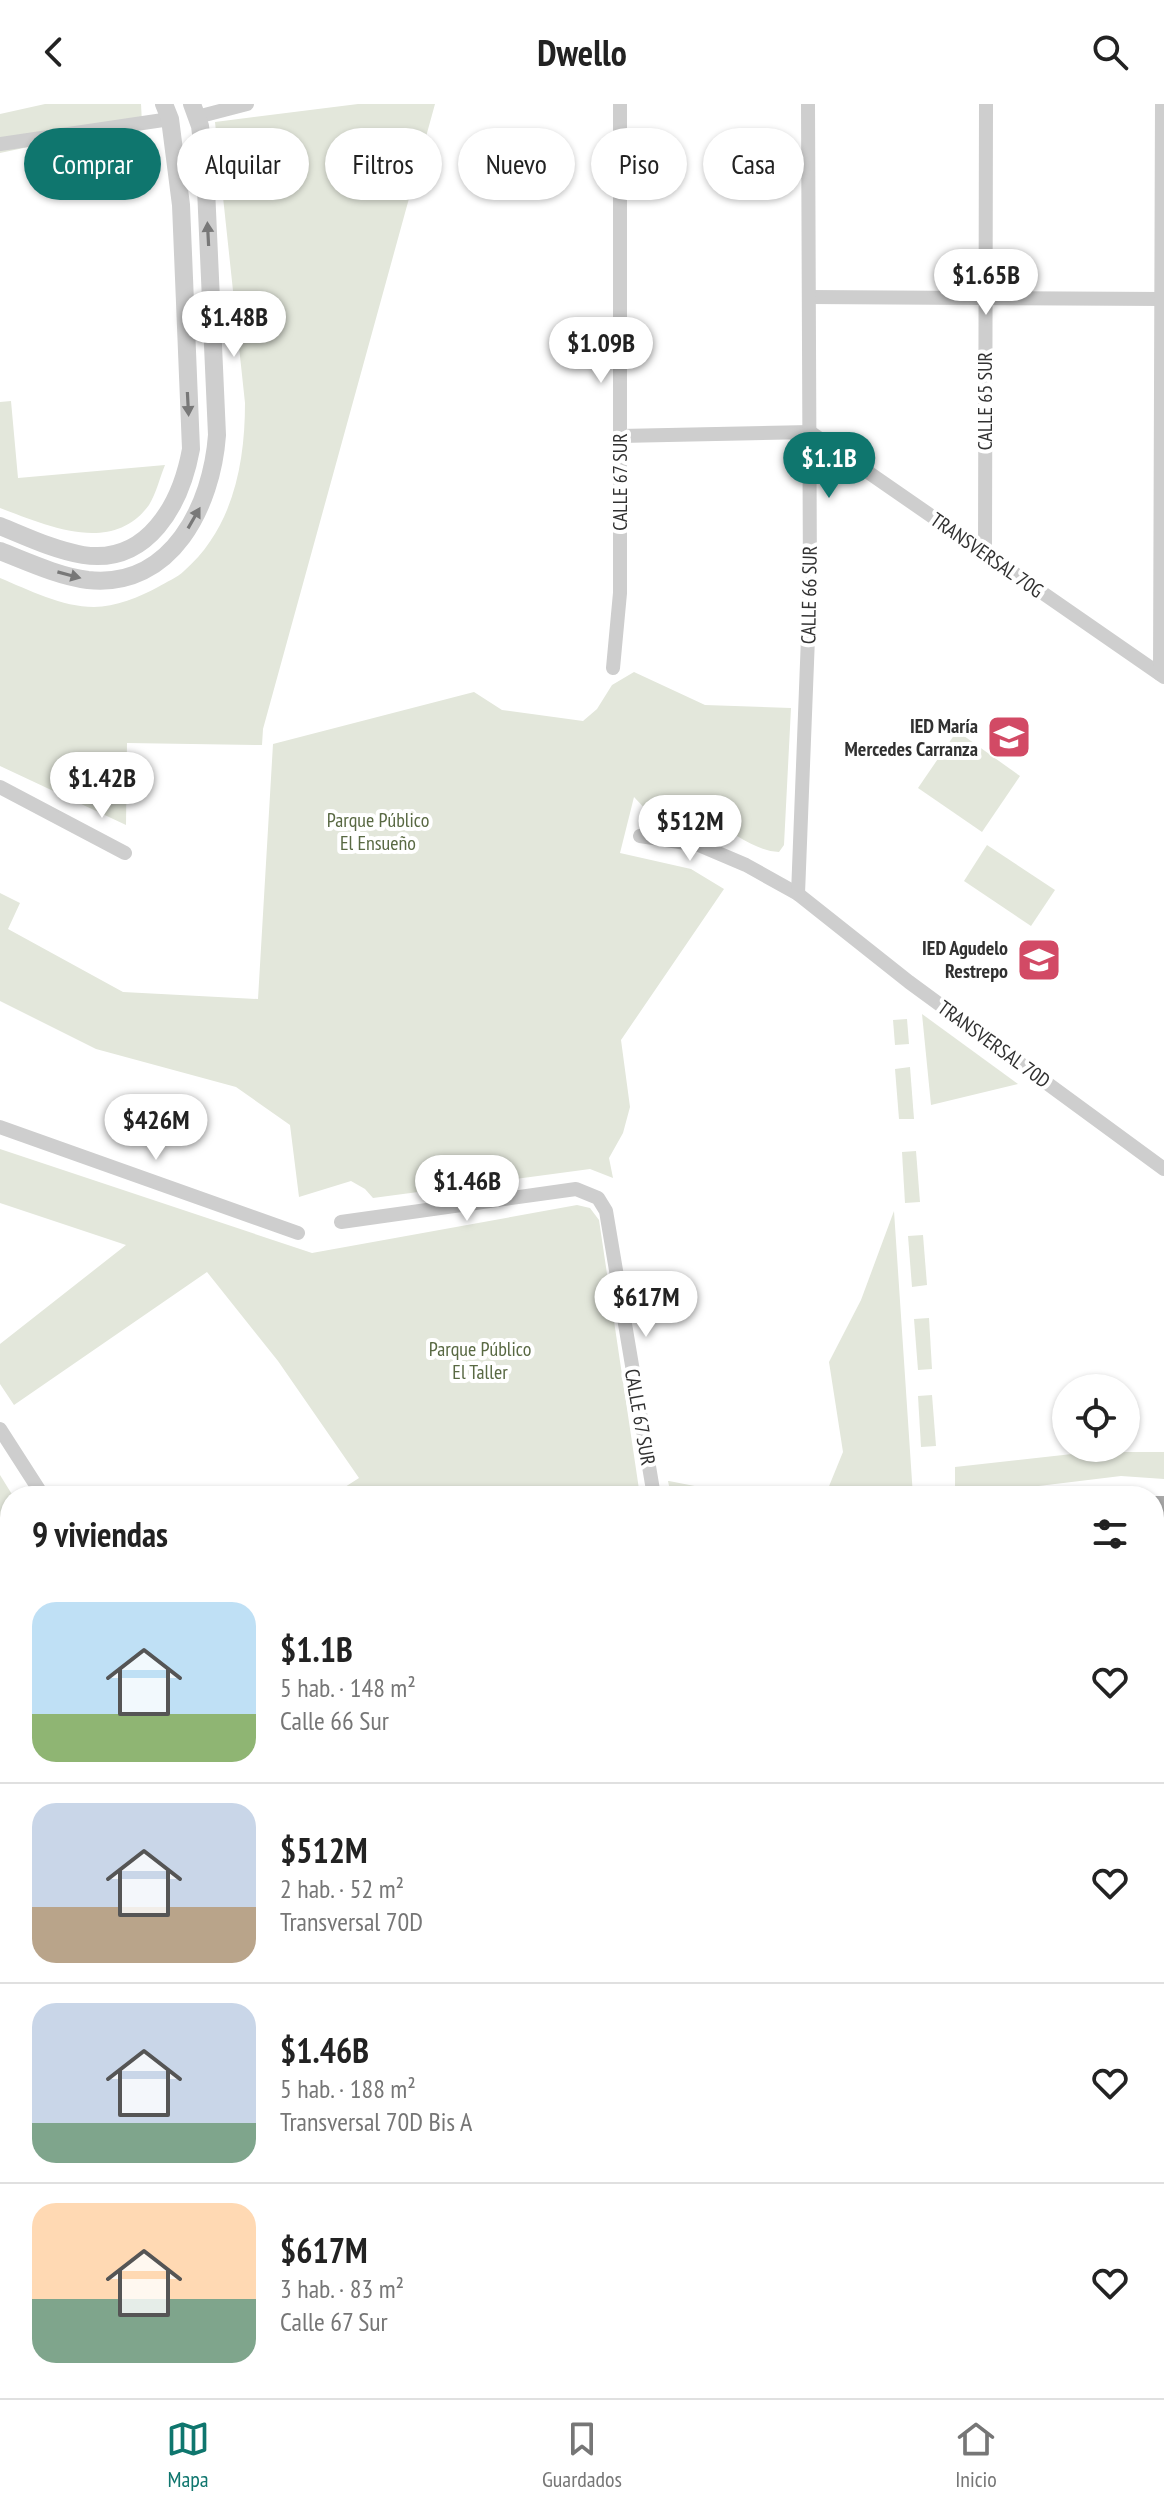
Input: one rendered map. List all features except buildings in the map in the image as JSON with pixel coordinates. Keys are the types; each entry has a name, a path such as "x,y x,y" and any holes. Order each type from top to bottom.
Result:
{"street":[{"path":"0,551 72,577 92,580 125,577 157,561 178,543 194,520 207,494 215,463 217,435 203,144 194,110 247,104"},
{"name":"CALLE 67 SUR","path":"613,668 620,593 620,104"},
{"name":"CALLE 66 SUR","path":"798,894 810,586 808,104"},
{"name":"CALLE 65 SUR","path":"985,553 986,104"},
{"path":"1162,104 1162,676"},
{"path":"0,144 167,111 181,205 191,449 186,473 160,525 147,539 127,551 99,556 76,553 0,526"},
{"path":"809,297 1163,299"},
{"path":"620,436 810,432"},
{"name":"TRANSVERSAL 70G","path":"810,432 1162,676"},
{"path":"0,787 125,853"},
{"name":"TRANSVERSAL 70D","path":"640,836 699,845 746,865 798,894 909,982 1164,1169"},
{"path":"0,1127 298,1233"},
{"name":"CALLE 67 SUR","path":"341,1222 576,1189 598,1198 606,1211 652,1486"},
{"path":"0,1429 37,1486"}],"green space":[{"path":"45,104 141,104 142,123 118,128 24,128 24,148 0,153 0,114"},
{"path":"358,104 435,104 428,128 325,128 325,200 409,200 263,729 262,745 127,743 126,825 0,766 0,578 58,601 82,606 102,607 127,601 181,573 201,554 225,515 239,472 245,403 223,200 309,200 309,128 216,128 215,122"},
{"path":"11,401 18,478 165,465 149,505 134,520 117,529 98,533 58,528 0,508 0,402"},
{"name":"Parque Público El Ensueño","path":"634,672 705,705 791,708 784,845 779,852 761,848 711,823 649,813 634,797 620,853 691,869 724,889 621,1040 630,1107 623,1133 609,1158 613,1178 590,1169 373,1198 351,1181 299,1197 290,1125 236,1087 96,1049 0,1001 0,893 20,903 8,929 123,992 258,999 273,744 474,692 502,710 583,721 597,709 612,685"},
{"path":"957,731 1020,776 982,832 918,788"},
{"path":"987,845 1055,890 1031,926 964,881"},
{"path":"922,1014 1018,1084 931,1105"},
{"path":"907,1019 909,1044 895,1045 893,1020"},
{"path":"910,1067 914,1119 899,1119 895,1069"},
{"name":"Parque Público El Taller","path":"0,1149 312,1253 577,1205 590,1208 599,1220 639,1486 347,1486 359,1478 278,1361 207,1272 14,1405 0,1384 0,1344 126,1245 0,1203"},
{"path":"916,1151 920,1202 905,1203 902,1152"},
{"path":"894,1211 912,1486 829,1486 843,1452 829,1362 861,1300"},
{"path":"923,1235 927,1285 912,1287 908,1236"},
{"path":"929,1318 932,1369 918,1370 914,1319"},
{"path":"932,1395 936,1446 921,1447 918,1396"},
{"path":"1140,1452 1164,1452 1164,1479 1121,1476 1038,1486 955,1486 955,1467 1052,1456 1052,1462 1140,1462"},
{"path":"668,1481 695,1486 669,1486"}],"place":[{"name":"IED María Mercedes Carranza","path":"1009,737"},
{"name":"IED Agudelo Restrepo","path":"1039,960"}]}
